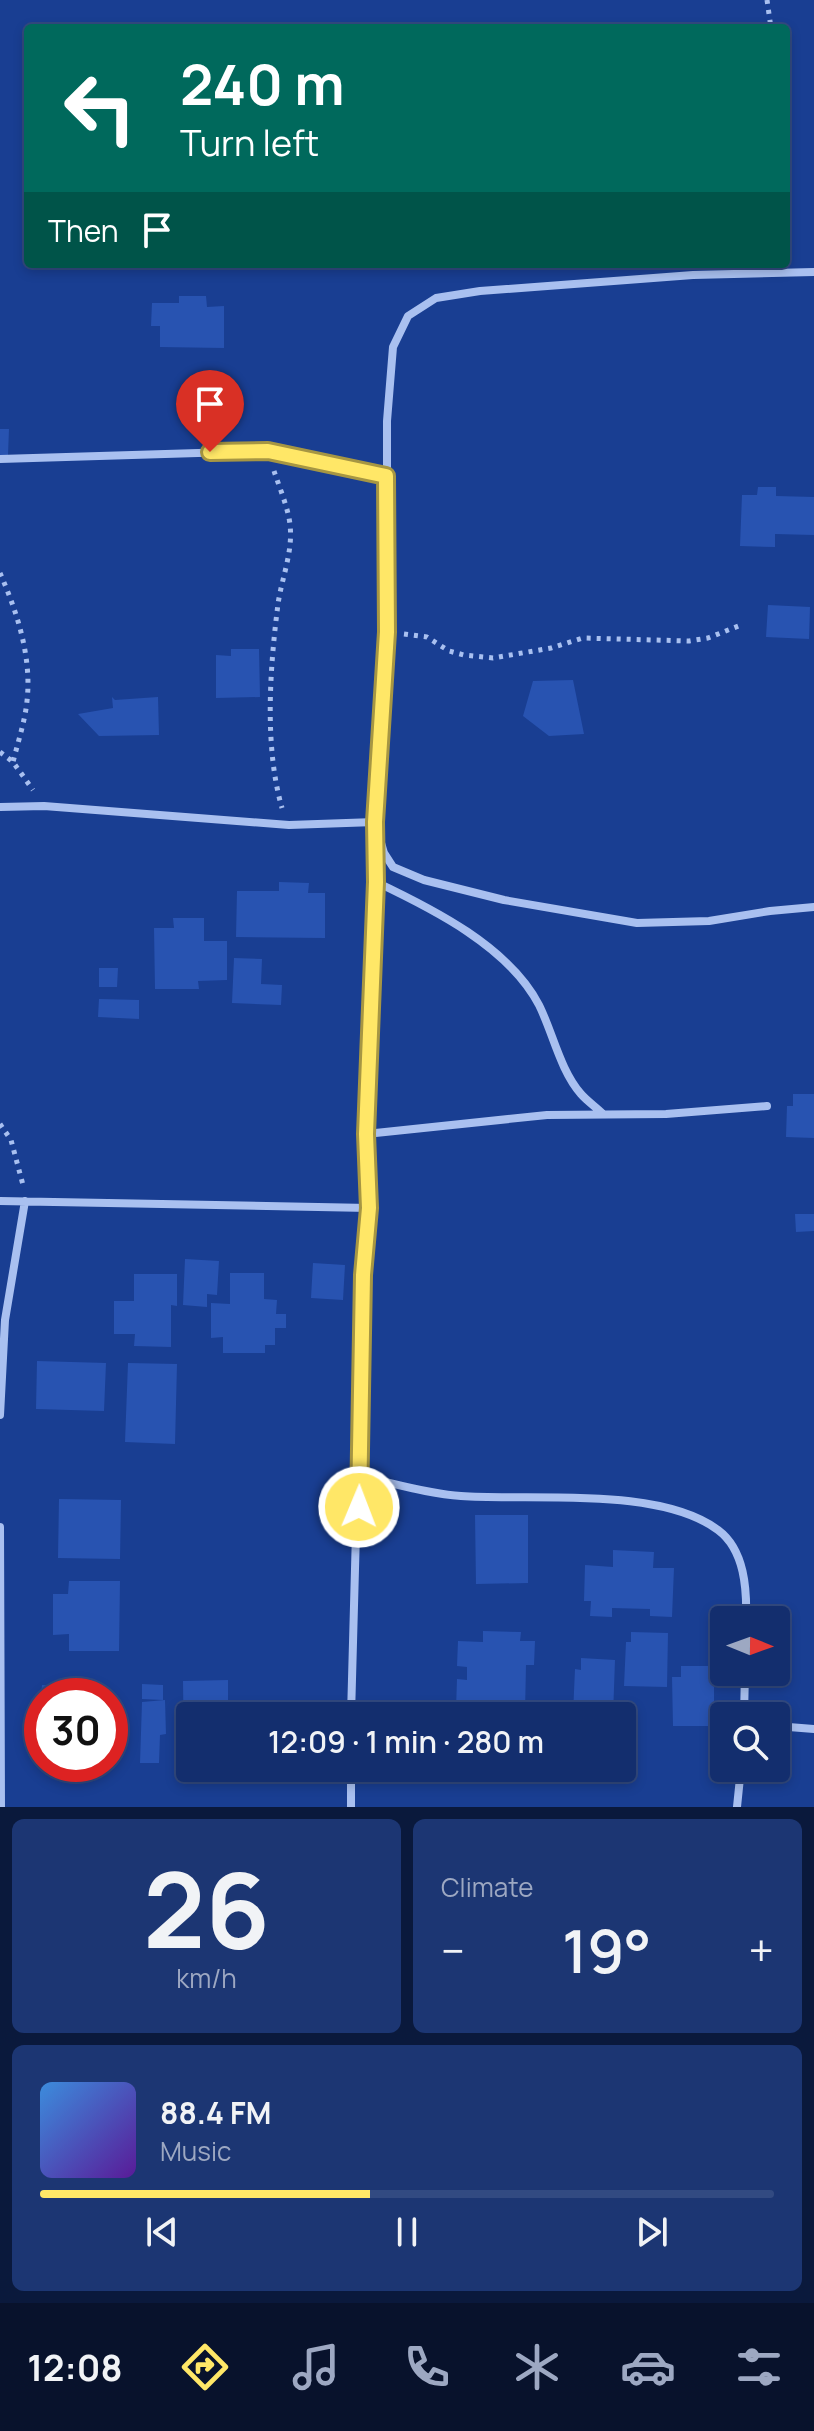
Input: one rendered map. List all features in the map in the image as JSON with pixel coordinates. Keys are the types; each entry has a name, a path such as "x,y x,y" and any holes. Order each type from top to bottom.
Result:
{"street":[{"path":"352,1702 360,1476 363,1275 369,1208 366,1134 376,882 375,822 387,632 387,421 393,347 408,316 436,298 480,291 693,275 814,272"},
{"path":"0,459 268,451 386,476"},
{"path":"0,807 44,806 289,825 375,822"},
{"path":"375,822 384,853 393,867 424,880 504,900 637,923 709,921 814,907"},
{"path":"376,882 422,904 504,960 523,980 538,1004 569,1076 580,1093 604,1114"},
{"path":"366,1134 547,1115 666,1114 767,1106"},
{"path":"0,1201 369,1208"},
{"path":"0,1415 5,1320 25,1201"},
{"path":"360,1476 459,1496 594,1498 660,1507 702,1521 720,1531 733,1547 741,1564 745,1606"},
{"path":"0,1527 1,1807"},
{"path":"790,1727 814,1729"},
{"path":"351,1782 351,1807"},
{"path":"737,1807 740,1782"}],"path":[{"path":"767,0 770,24"},
{"path":"268,451 290,520 287,571 279,599 275,633 270,748 281,806 289,825"},
{"path":"0,573 13,602 24,644 27,700 13,762"},
{"path":"387,632 427,637 449,651 493,658 538,651 583,638 689,641 708,638 741,625"},
{"path":"0,752 13,762 44,806"},
{"path":"0,1124 18,1158 25,1201"}],"building":[{"path":"179,296 206,296 207,307 224,306 224,348 160,347 160,326 151,326 152,303 179,303"},
{"path":"0,429 9,429 8,455 0,455"},
{"path":"758,487 776,487 776,496 814,497 814,535 775,534 775,547 740,546 742,495 757,495"},
{"path":"768,605 810,607 809,639 766,637"},
{"path":"231,649 259,649 260,697 216,698 216,655 231,656"},
{"path":"573,680 584,734 549,736 523,716 533,681"},
{"path":"112,697 115,700 158,697 159,735 99,736 78,714 113,708"},
{"path":"279,882 309,883 308,893 325,893 325,938 236,937 237,891 279,891"},
{"path":"173,918 204,918 204,941 227,941 227,980 198,981 199,989 155,989 154,928 174,928"},
{"path":"234,958 262,959 261,984 282,985 281,1005 232,1003"},
{"path":"99,968 118,968 117,987 99,987"},
{"path":"99,999 139,1000 139,1019 98,1017"},
{"path":"793,1094 814,1094 814,1138 786,1137 787,1106 793,1106"},
{"path":"795,1214 814,1214 814,1231 796,1232"},
{"path":"185,1259 219,1261 217,1295 207,1294 207,1307 183,1305"},
{"path":"313,1263 345,1265 343,1300 311,1298"},
{"path":"230,1273 264,1273 264,1299 277,1300 276,1314 286,1314 286,1328 275,1328 275,1345 265,1345 265,1353 223,1353 223,1337 211,1338 211,1303 230,1304"},
{"path":"134,1274 177,1274 177,1306 171,1305 171,1347 134,1346 135,1334 114,1334 114,1301 134,1301"},
{"path":"37,1361 106,1363 104,1411 36,1409"},
{"path":"128,1363 177,1364 175,1444 125,1442"},
{"path":"59,1499 121,1500 120,1559 58,1558"},
{"path":"475,1515 528,1515 528,1583 476,1584"},
{"path":"613,1550 654,1552 653,1568 674,1568 672,1617 650,1616 650,1609 612,1608 612,1617 590,1616 591,1601 584,1601 585,1565 613,1567"},
{"path":"69,1581 120,1581 119,1651 69,1651 69,1634 53,1635 53,1594 68,1594"},
{"path":"483,1631 521,1632 520,1641 535,1641 534,1665 526,1665 525,1702 456,1702 457,1679 467,1680 467,1667 457,1666 458,1641 483,1642"},
{"path":"631,1632 668,1633 667,1687 624,1686 626,1642 631,1642"},
{"path":"581,1658 615,1660 614,1702 574,1702 575,1669 581,1670"},
{"path":"681,1666 710,1666 714,1702 710,1702 710,1726 673,1726 672,1677 681,1677"},
{"path":"228,1680 228,1702 183,1702 183,1681"},
{"path":"142,1684 163,1685 163,1700 142,1699"},
{"path":"165,1700 166,1734 160,1735 159,1763 140,1763 142,1702"}],"route":[{"path":"210,452 268,451 386,476 387,632 375,822 376,882 366,1134 369,1208 363,1275 359,1507"}]}
